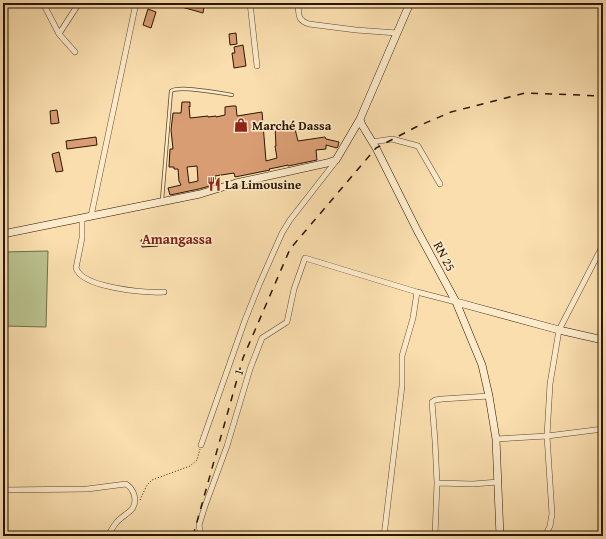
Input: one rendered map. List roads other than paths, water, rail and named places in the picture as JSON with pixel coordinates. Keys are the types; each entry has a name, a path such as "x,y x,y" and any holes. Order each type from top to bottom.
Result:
{"main road":[{"path":"3,234 200,194 236,183 316,166 336,160 360,119 410,3"},
{"name":"RN 25","path":"360,119 456,302 482,365 496,439 500,536"},
{"path":"456,302 559,330 603,340"}],"street":[{"path":"43,3 59,34 75,52"},
{"path":"59,34 79,3"},
{"path":"91,216 136,3"},
{"path":"250,3 257,66"},
{"path":"298,3 299,18 302,22 356,30 397,33"},
{"path":"372,142 392,139 418,146 440,184"},
{"path":"201,445 245,320 282,233 290,220 336,160"},
{"path":"82,218 82,238 76,268 82,278 105,285 141,292 164,292"},
{"path":"546,536 550,526 552,514 547,436 550,384 559,330 603,245"},
{"name":"1","path":"201,536 199,525 227,446 250,370 262,338 287,322 294,289 305,258 417,292"},
{"path":"384,536 402,386 401,363 417,292 456,302"},
{"path":"435,536 437,483 432,402 442,399 489,396"},
{"path":"496,439 547,436 603,429"},
{"path":"437,483 473,484 498,482"},
{"path":"3,490 87,489 126,484 131,487 133,491 135,498 133,508 113,527 108,536"}],"lane":[{"path":"162,201 171,91 175,88 232,95"}],"railway":[{"path":"193,536 243,358 290,249 376,148 416,127 451,112 525,93 603,96"}],"place":[{"name":"Marché Dassa","path":"241,125"},
{"name":"La Limousine","path":"214,184"}],"district":[{"name":"Amangassa","path":"177,239"}]}
